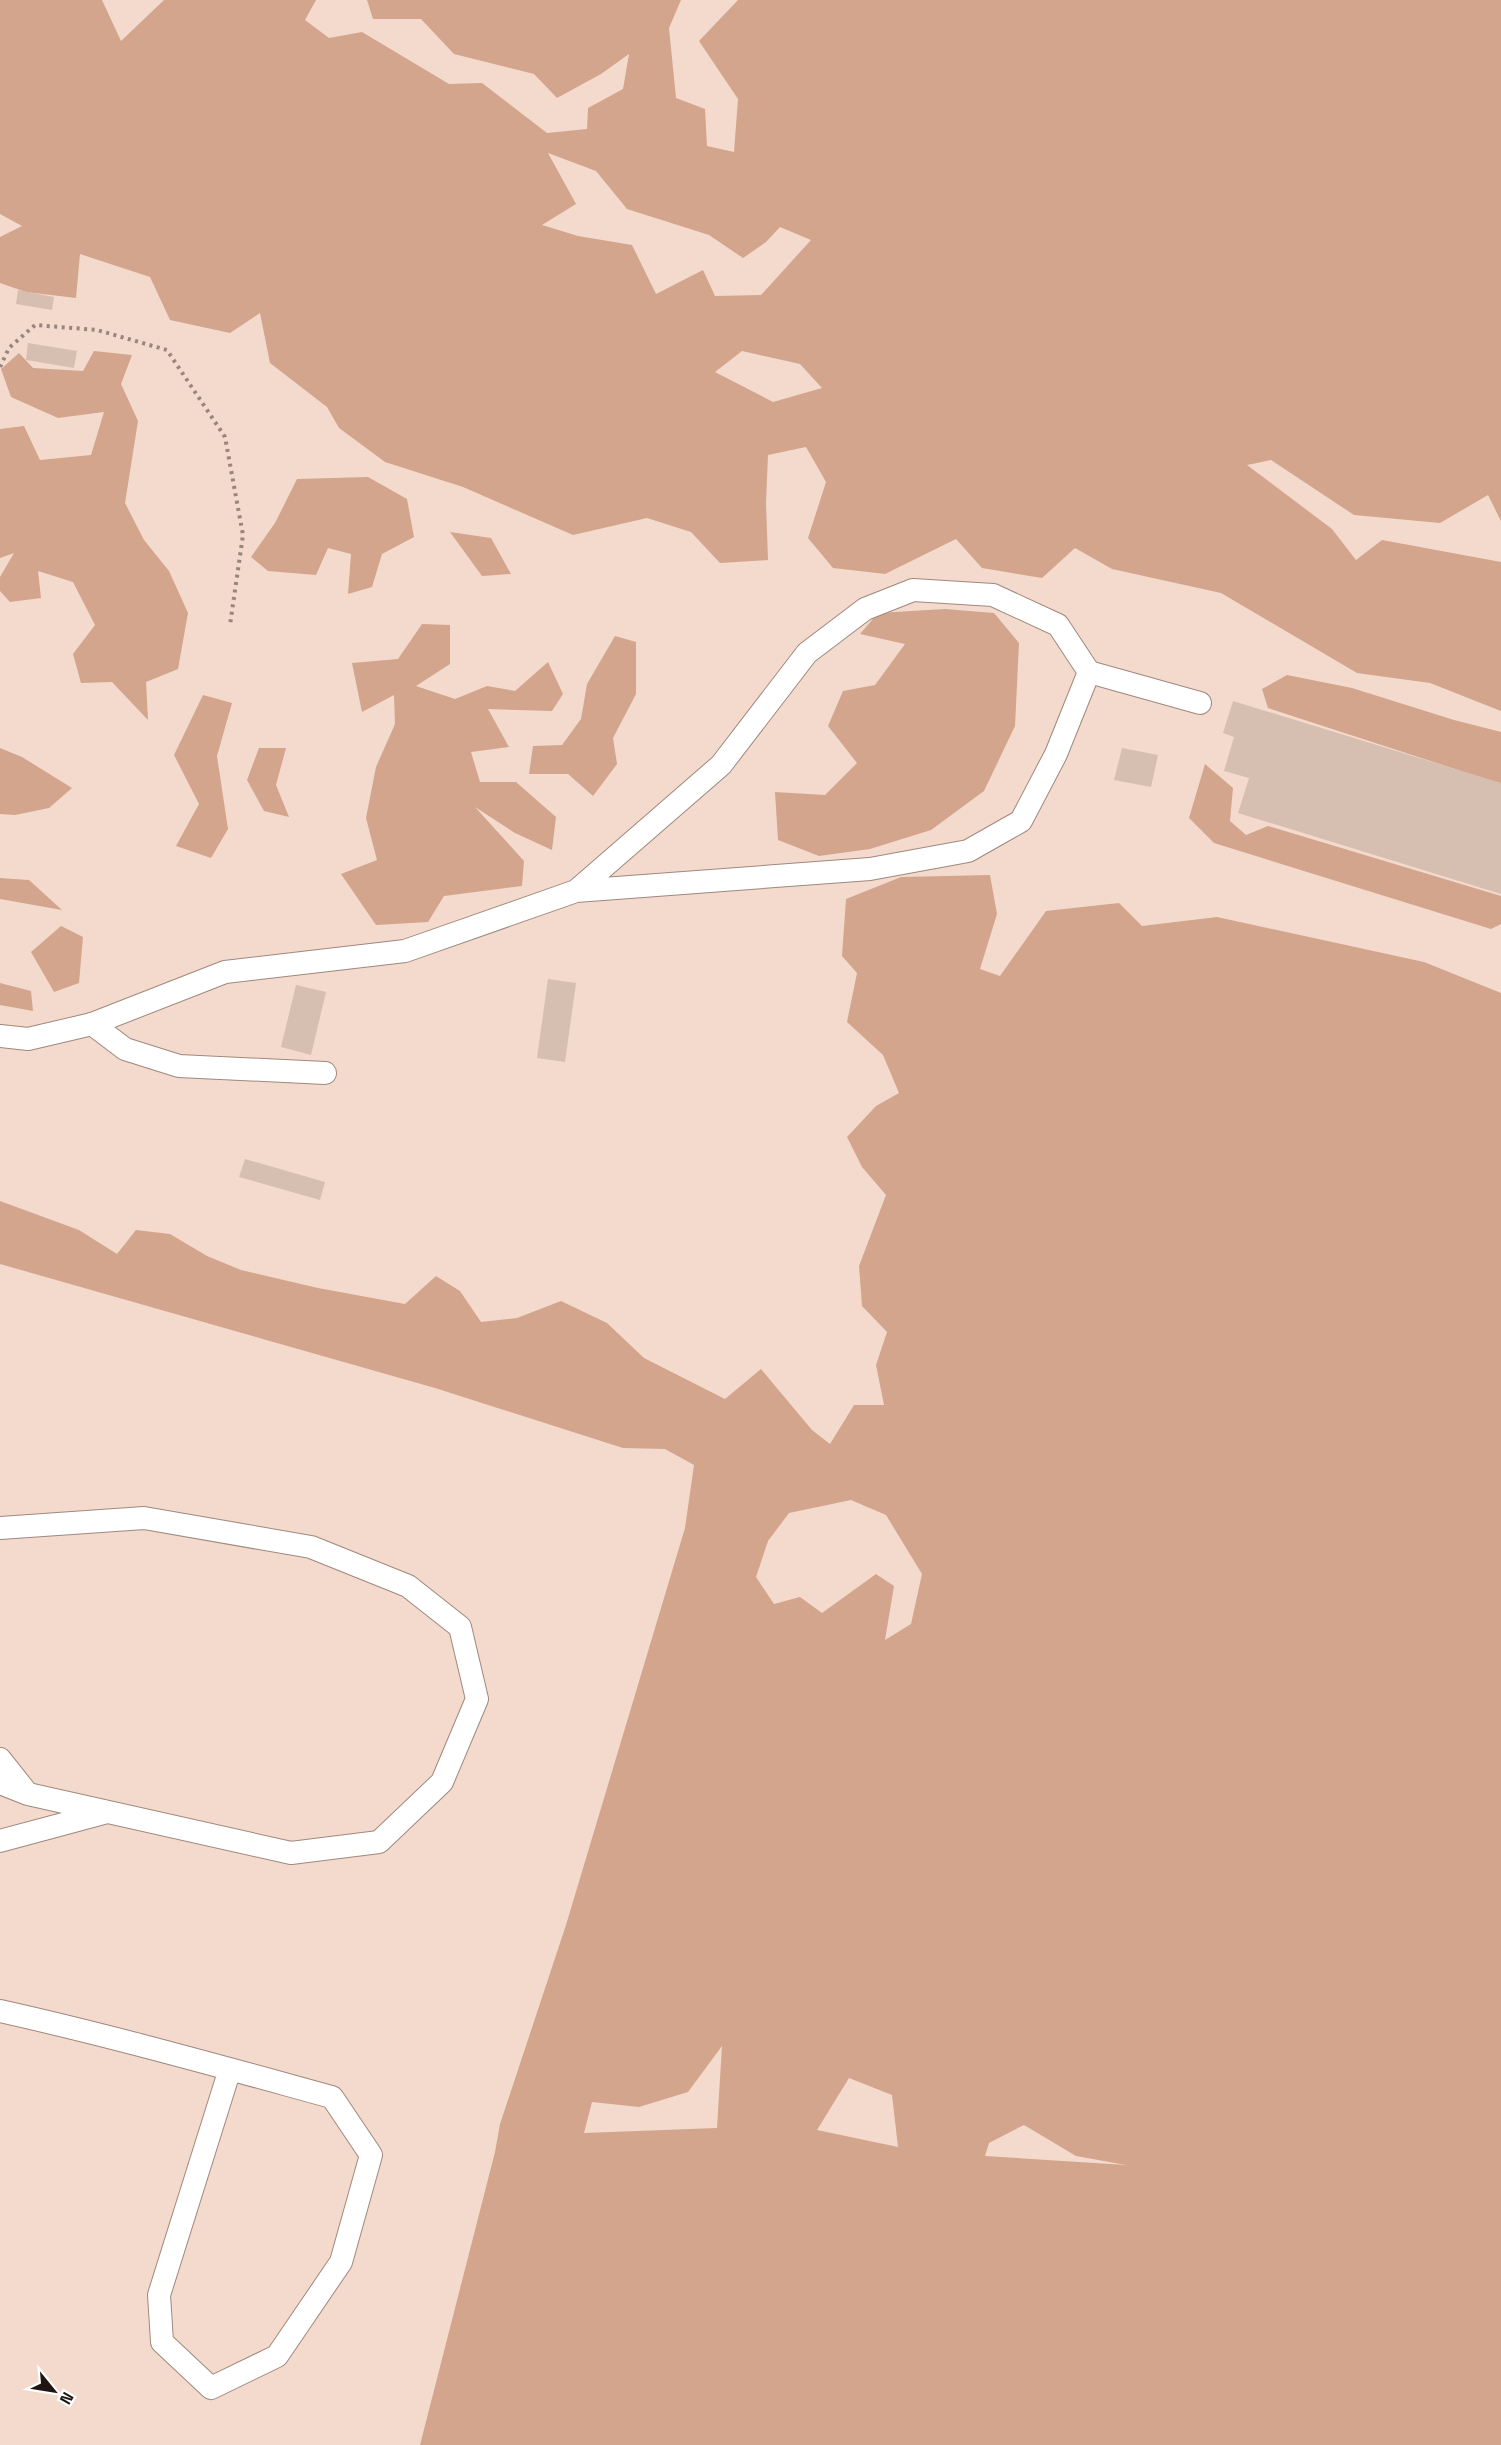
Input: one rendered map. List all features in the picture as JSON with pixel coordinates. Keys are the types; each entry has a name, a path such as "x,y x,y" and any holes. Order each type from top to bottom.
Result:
{"lane":[{"path":"576,891 721,765 807,653 865,609 913,590 993,595 1058,625 1089,672 1200,703"},
{"path":"0,1036 28,1040 92,1024 225,972 405,951 576,891 870,869 968,851 1021,821 1056,754 1089,672"},
{"path":"92,1024 125,1049 179,1066 325,1073"},
{"path":"0,1528 144,1518 311,1547 408,1586 460,1627 477,1699 442,1782 379,1842 291,1853 28,1794 0,1783"},
{"path":"0,1759 28,1794"},
{"path":"0,1841 108,1812"},
{"path":"0,2011 111,2036 332,2097 371,2155 341,2262 278,2356 211,2388 162,2342 159,2295 230,2069"}],"path":[{"path":"0,366 9,348 34,325 97,330 167,350 225,437 243,535 230,625"}],"shaded area":[{"path":"0,0 102,0 121,41 164,0 316,0 305,20 329,38 362,32 449,84 482,83 547,133 587,129 588,108 623,89 629,54 601,74 557,98 534,74 454,54 421,19 373,19 367,0 681,0 669,28 676,98 705,109 707,146 734,152 738,99 699,41 738,0 1501,0 1501,521 1488,495 1440,523 1354,515 1271,460 1247,465 1332,529 1356,560 1382,540 1501,562 1501,711 1430,683 1357,673 1221,593 1112,569 1075,548 1042,578 982,568 956,539 885,574 833,568 808,538 826,482 806,447 768,455 766,503 768,560 720,563 691,532 647,518 573,535 463,487 385,462 339,428 327,407 270,363 260,313 230,333 170,320 150,277 80,254 76,298 26,292 0,283 0,237 22,226 0,214","holes":["548,153 596,171 627,209 709,235 743,258 766,242 780,227 811,240 761,295 715,296 703,270 656,294 632,245 578,236 542,225 576,204","742,351 800,364 822,388 773,402 715,372"]},
{"path":"94,351 132,355 121,384 138,421 125,503 144,540 169,571 188,613 178,669 146,682 148,720 112,682 81,683 73,654 95,625 73,582 38,571 41,598 10,602 0,591 0,577 14,553 0,558 0,429 24,426 40,460 91,455 104,412 58,418 11,397 1,369 19,353 33,368 83,371"},
{"path":"368,477 407,499 414,537 382,554 372,587 348,594 351,554 328,548 316,575 268,571 251,557 275,523 297,479"},
{"path":"450,532 491,538 511,574 482,576"},
{"path":"945,609 994,613 1019,643 1015,726 984,791 931,830 870,849 819,856 778,840 775,792 825,795 857,763 828,726 843,691 875,685 905,644 860,634 878,613"},
{"path":"422,624 450,625 450,664 416,686 455,699 487,686 515,691 548,662 563,694 552,711 488,709 509,747 471,752 480,782 516,782 556,817 552,850 515,833 475,807 524,861 522,886 444,896 428,922 376,925 341,874 377,860 366,818 376,767 395,724 394,695 362,712 352,663 398,659"},
{"path":"615,636 636,642 636,694 613,738 617,764 593,796 568,774 529,774 533,746 562,745 581,719 587,684"},
{"path":"1287,675 1352,688 1454,720 1501,732 1501,784 1268,708 1262,689"},
{"path":"203,695 232,703 217,756 228,829 211,858 176,846 199,804 174,755"},
{"path":"0,748 22,757 72,788 49,808 15,815 0,814"},
{"path":"259,748 286,748 276,785 289,817 264,811 247,780"},
{"path":"1205,764 1233,788 1230,821 1246,835 1268,826 1501,896 1501,924 1491,929 1214,843 1189,818"},
{"path":"990,875 997,914 980,969 1000,976 1046,911 1119,903 1142,926 1217,917 1424,962 1501,993 1501,2445 420,2445 495,2152 500,2124 566,1925 685,1528 694,1465 665,1449 623,1448 435,1388 0,1264 0,1201 79,1230 117,1254 136,1230 170,1234 207,1256 241,1270 318,1288 405,1304 436,1276 460,1291 481,1322 517,1318 561,1301 607,1323 644,1358 725,1399 761,1369 812,1430 830,1444 854,1405 884,1405 876,1365 887,1332 862,1306 859,1266 886,1195 862,1167 847,1137 876,1106 899,1093 883,1055 847,1022 857,973 842,956 846,899 901,877","holes":["851,1500 886,1515 922,1574 911,1624 885,1640 894,1586 876,1574 822,1613 800,1597 774,1604 756,1577 768,1541 789,1513","722,2046 717,2128 584,2133 592,2102 639,2107 688,2092","849,2078 892,2095 898,2147 817,2130","1024,2125 1076,2156 1126,2165 985,2156 989,2143"]},
{"path":"0,878 29,880 62,910 0,899"},
{"path":"61,926 83,937 79,983 54,992 31,952"},
{"path":"0,983 31,991 33,1011 0,1005"}],"building":[{"path":"18,290 54,297 52,310 16,304"},
{"path":"28,343 77,351 74,368 26,360"},
{"path":"1233,701 1501,783 1501,894 1238,813 1249,778 1224,771 1234,737 1223,733"},
{"path":"1122,748 1158,755 1151,787 1114,780"},
{"path":"548,979 576,983 565,1062 537,1058"},
{"path":"296,985 326,992 311,1055 281,1047"},
{"path":"245,1159 325,1182 320,1200 239,1177"}]}
